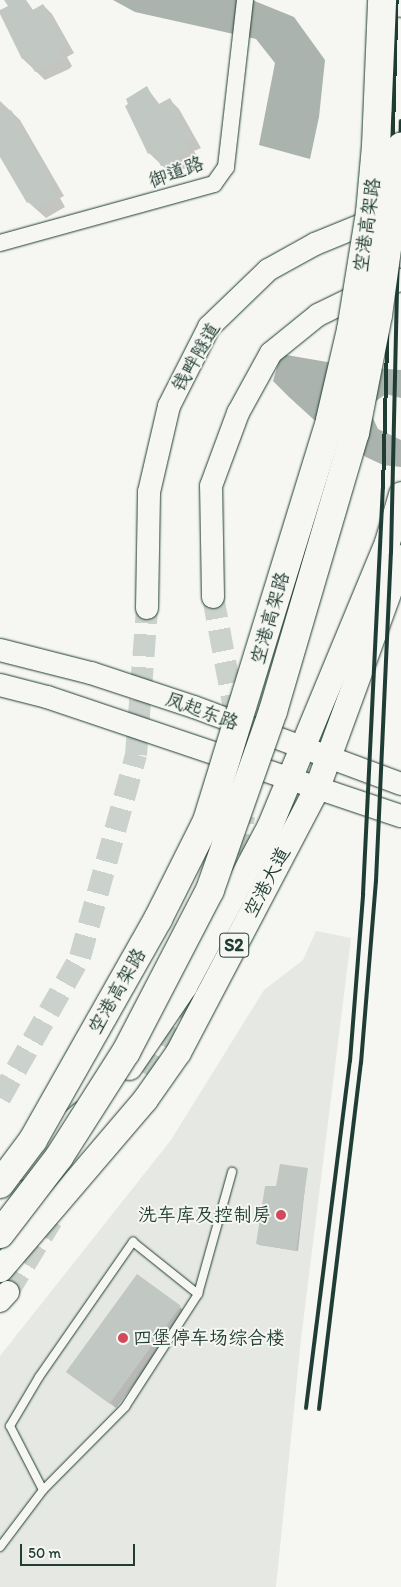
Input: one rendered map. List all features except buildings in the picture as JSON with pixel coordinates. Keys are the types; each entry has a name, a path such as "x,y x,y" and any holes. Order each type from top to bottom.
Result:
{"highway":[{"name":"空港高架路","path":"0,1185 33,1140 158,919 207,821 330,420 351,330 370,214 376,146 382,0"},
{"name":"空港高架路","path":"0,1234 59,1157 126,1052 210,890 273,710 355,433 378,315 401,147"}],"main road":[{"path":"387,0 401,6"},
{"name":"钱畔隧道","path":"147,608 151,482 169,406 209,327 268,270 315,244 401,210"},
{"path":"213,597 210,486 238,413 271,353 318,315 367,291 401,280"},
{"path":"394,549 401,494"},
{"name":"空港大道","path":"0,1185 129,1068 184,986 268,827 299,748 394,549"},
{"name":"空港大道","path":"2,1287 178,1052 316,787 394,549"},
{"name":"凤起东路","path":"0,650 91,673 194,707 327,758 396,777"},
{"name":"凤起东路","path":"0,685 47,697 288,777 397,816"}],"street":[{"name":"御道路","path":"0,243 214,184 226,167 242,41 245,0"}],"lane":[{"path":"0,1547 43,1490 126,1407 198,1294 232,1172"},
{"path":"43,1490 10,1426 40,1376 133,1242 198,1294"}],"shaded area":[{"path":"113,0 252,0 294,17 325,60 319,117 310,159 259,145 275,63 256,39 135,12"},
{"path":"281,354 350,366 401,370 401,398 386,394 376,401 371,414 378,429 401,440 401,467 383,465 366,457 323,428 289,397 273,381"},
{"path":"316,931 351,938 301,1339 276,1587 0,1587 0,1356 171,1140 264,990 303,960"}],"tunnel":[{"path":"213,597 236,719"},
{"path":"0,1098 80,957 136,755 147,608"},
{"path":"234,888 244,816"},
{"path":"149,1076 203,971"},
{"path":"8,1292 52,1220"}],"railway":[{"path":"306,1408 350,1061 363,894 383,488 397,0"},
{"path":"319,1409 361,1063 376,881 391,553 401,121"}],"place":[{"name":"洗车库及控制房","path":"281,1215"},
{"name":"四堡停车场综合楼","path":"123,1338"}]}
